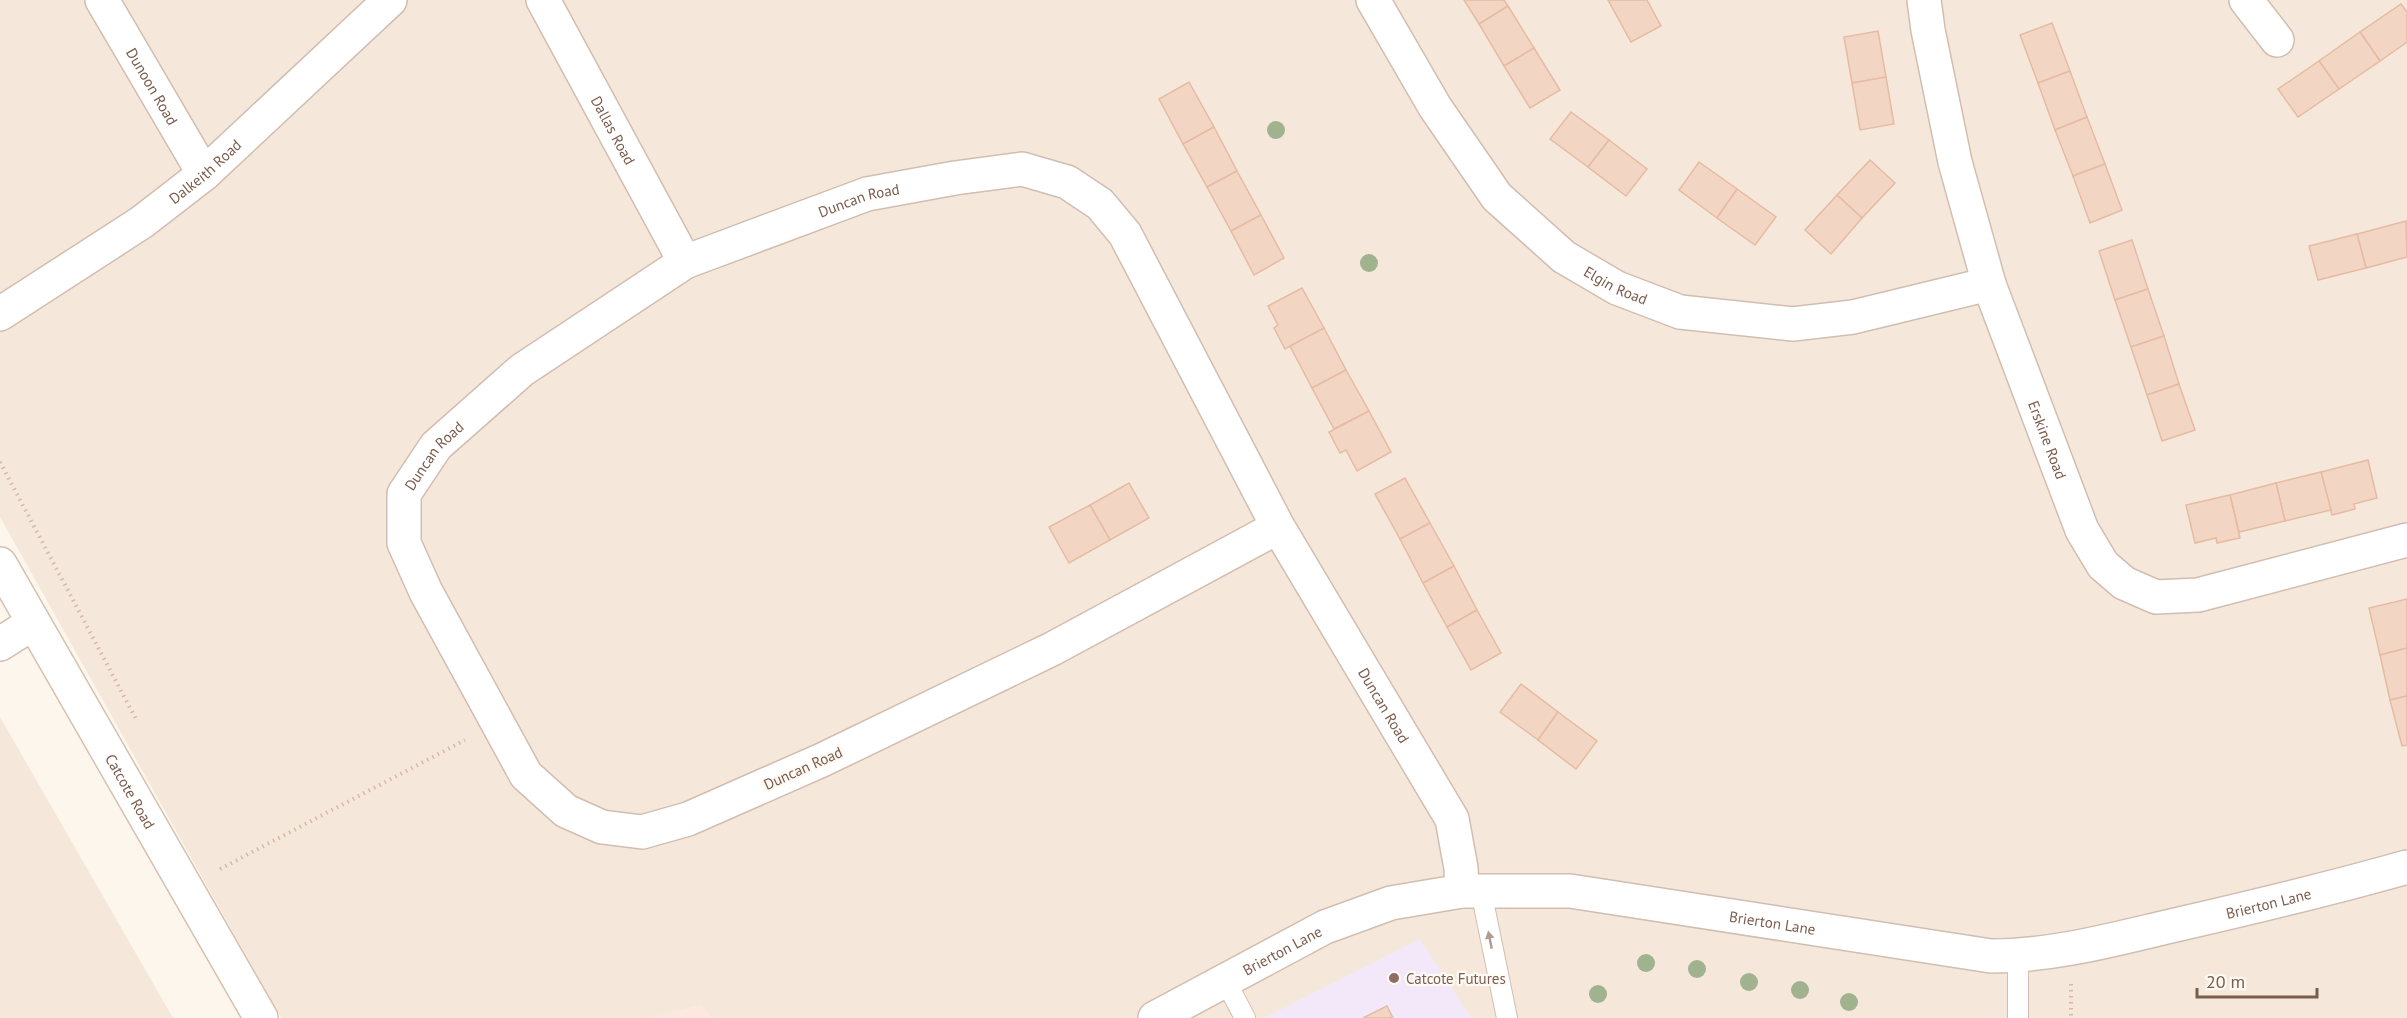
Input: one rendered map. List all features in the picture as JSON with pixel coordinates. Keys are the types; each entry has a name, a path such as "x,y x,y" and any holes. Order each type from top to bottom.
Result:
{"street":[{"name":"Dunoon Road","path":"102,0 204,174"},
{"name":"Dalkeith Road","path":"0,314 142,222 204,174 390,0"},
{"name":"Dallas Road","path":"543,0 685,262"},
{"name":"Elgin Road","path":"1373,0 1435,107 1497,197 1564,257 1617,288 1680,312 1793,324 1853,317 1989,284"},
{"name":"Erskine Road","path":"1924,0 1955,162 1989,284 2082,530 2103,565 2124,582 2156,597 2198,595 2407,540"},
{"path":"2257,4 2277,40"},
{"name":"Duncan Road","path":"1278,527 1052,649 822,760 688,819 642,832 602,827 566,811 526,775 426,592 404,543 404,494 436,446 522,370 685,262 867,194 1022,169 1067,182 1100,204 1125,234 1278,527 1452,819 1461,867 1472,891"},
{"name":"Catcote Road","path":"0,564 261,1018"},
{"path":"0,644 33,623"},
{"name":"Brierton Lane","path":"1155,1018 1325,927 1391,903 1472,891 1570,891 1990,956 2018,956 2066,951 2301,896 2407,867"}],"lane":[{"path":"1472,891 1507,1018"},
{"path":"2018,956 2018,1018"},
{"path":"1225,980 1245,1018"}],"path":[{"path":"186,888 497,723"}],"shaded area":[{"path":"0,0 2407,0 2407,1018 281,1018 0,517"},
{"path":"0,717 173,1018 0,1018"},
{"name":"Catcote Futures","path":"1420,939 1471,1018 1264,1018"},
{"path":"701,1004 711,1018 652,1018"}],"building":[{"path":"1464,0 1504,0 1508,6 1479,24"},
{"path":"1608,0 1647,0 1661,26 1631,42"},
{"path":"2401,4 2407,12 2407,42 2380,61 2360,32"},
{"path":"1508,6 1534,48 1504,66 1479,24"},
{"path":"2052,23 2070,71 2038,83 2020,35"},
{"path":"1878,31 1886,77 1852,83 1844,37"},
{"path":"2360,32 2380,61 2339,89 2319,61"},
{"path":"1534,48 1560,90 1530,108 1504,66"},
{"path":"2319,61 2339,89 2298,117 2278,89"},
{"path":"2070,71 2087,117 2055,130 2038,83"},
{"path":"1886,77 1894,124 1860,130 1852,83"},
{"path":"1189,82 1214,127 1183,144 1159,99"},
{"path":"1571,112 1609,140 1588,167 1550,139"},
{"path":"2087,117 2105,164 2073,176 2055,130"},
{"path":"1214,127 1237,171 1207,187 1183,144"},
{"path":"1609,140 1647,169 1626,196 1588,167"},
{"path":"1870,160 1895,183 1862,218 1837,195"},
{"path":"1699,162 1737,189 1717,218 1679,190"},
{"path":"2105,164 2122,210 2090,223 2073,176"},
{"path":"1237,171 1261,215 1231,231 1207,187"},
{"path":"1737,189 1776,217 1755,245 1717,218"},
{"path":"1837,195 1862,218 1831,254 1805,230"},
{"path":"1261,215 1284,258 1254,275 1231,231"},
{"path":"2406,221 2407,257 2366,268 2357,234"},
{"path":"2357,234 2366,268 2318,280 2309,246"},
{"path":"2132,240 2148,289 2115,300 2099,251"},
{"path":"1302,288 1324,328 1285,349 1274,328 1278,325 1268,306"},
{"path":"2148,289 2164,336 2131,347 2115,300"},
{"path":"1324,328 1346,370 1312,388 1290,346"},
{"path":"2164,336 2179,384 2147,395 2131,347"},
{"path":"1346,370 1369,411 1334,429 1312,388"},
{"path":"2179,384 2195,430 2162,441 2147,395"},
{"path":"1369,411 1391,452 1357,471 1346,450 1340,453 1329,432"},
{"path":"2368,460 2377,498 2354,504 2355,509 2332,515 2321,472"},
{"path":"2321,472 2331,510 2285,521 2276,483"},
{"path":"1405,478 1430,523 1400,539 1375,494"},
{"path":"1129,483 1149,518 1110,540 1090,505"},
{"path":"2276,483 2285,521 2239,532 2230,495"},
{"path":"2230,495 2240,538 2217,543 2216,538 2195,543 2186,505"},
{"path":"1090,505 1110,540 1069,563 1049,527"},
{"path":"1430,523 1454,566 1423,583 1400,539"},
{"path":"1454,566 1477,610 1447,627 1423,583"},
{"path":"2407,599 2407,648 2380,655 2369,608"},
{"path":"1477,610 1501,653 1471,670 1447,627"},
{"path":"2407,648 2407,696 2390,700 2380,655"},
{"path":"1521,684 1558,712 1538,740 1500,712"},
{"path":"2407,696 2407,745 2402,746 2390,700"},
{"path":"1558,712 1597,741 1576,769 1538,740"},
{"path":"1387,1006 1393,1018 1363,1018"}],"place":[{"name":"Catcote Futures","path":"1394,978"}]}
